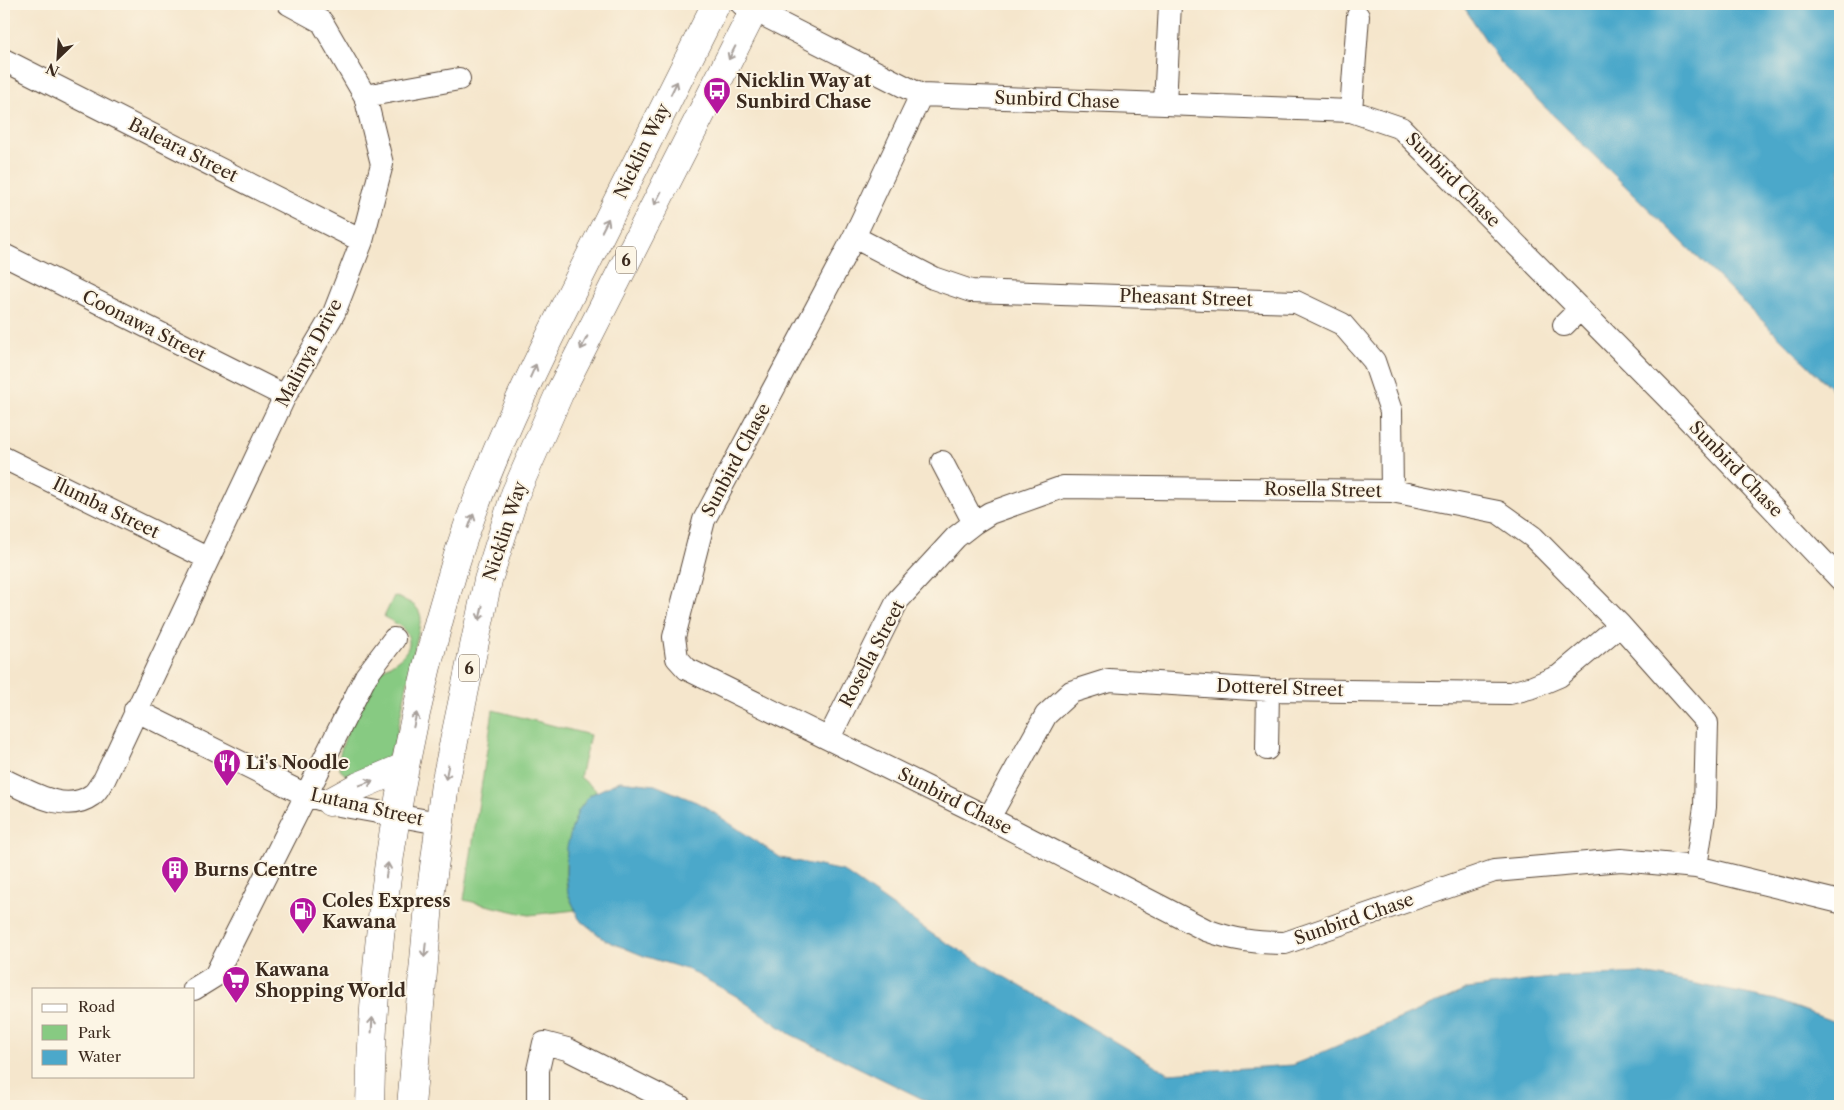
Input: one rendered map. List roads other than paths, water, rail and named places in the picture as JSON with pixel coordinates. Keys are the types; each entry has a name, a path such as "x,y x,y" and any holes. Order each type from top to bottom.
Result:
{"highway":[{"name":"Nicklin Way","path":"370,1106 372,1023 380,926 396,815 404,767 423,681 454,567 493,465 544,349 716,4"},
{"name":"Nicklin Way","path":"411,1106 439,823 488,580 515,494 559,394 751,6"},
{"path":"318,799 359,786 404,767"}],"street":[{"name":"Malinya Drive","path":"4,780 45,798 62,803 92,795 104,780 135,710 285,396 334,313 362,241 382,164 365,96 322,22 289,4"},
{"path":"1165,104 1170,4"},
{"name":"Sunbird Chase","path":"751,6 921,94 1351,111 1401,128 1580,309 1840,579"},
{"path":"1351,111 1358,16"},
{"name":"Baleara Street","path":"4,60 362,241"},
{"path":"365,96 459,79"},
{"name":"Sunbird Chase","path":"921,94 854,238 704,520 674,637 677,658 687,669 989,818 1206,930 1230,939 1254,943 1285,943 1494,871 1621,860 1696,867 1840,902"},
{"name":"Pheasant Street","path":"854,238 933,278 971,290 1296,302 1342,324 1374,361 1391,411 1392,491"},
{"name":"Coonawa Street","path":"4,255 285,396"},
{"path":"1564,325 1580,309"},
{"name":"Ilumba Street","path":"4,458 207,558"},
{"path":"942,462 974,523"},
{"name":"Rosella Street","path":"829,738 898,600 956,538 990,513 1063,487 1392,491 1498,512 1533,537 1620,625 1707,722 1705,807 1696,867"},
{"name":"Dotterel Street","path":"989,818 1046,715 1071,692 1109,680 1268,690 1510,693 1534,687 1559,676 1620,625"},
{"path":"195,989 215,976 318,799 366,676 394,639"},
{"path":"1267,749 1268,690"},
{"name":"Lutana Street","path":"135,710 318,799 439,823"},
{"path":"538,1106 538,1070 544,1043 567,1049 680,1106"}],"water":[{"path":"1462,4 1840,4 1840,397 1502,65"},
{"path":"620,781 655,785 701,804 781,858 843,871 935,936 1168,1073 1293,1065 1468,989 1558,977 1640,973 1776,1000 1840,1024 1840,1106 937,1106 790,1034 736,996 689,970 644,956 605,940 579,919 568,893 566,873 567,847 572,828 578,811 590,795"}],"place":[{"name":"Nicklin Way at Sunbird Chase","path":"717,115"},
{"name":"Li's Noodle","path":"227,787"},
{"name":"Burns Centre","path":"175,894"},
{"name":"Coles Express Kawana","path":"303,935"},
{"name":"Kawana Shopping World","path":"236,1004"}]}
